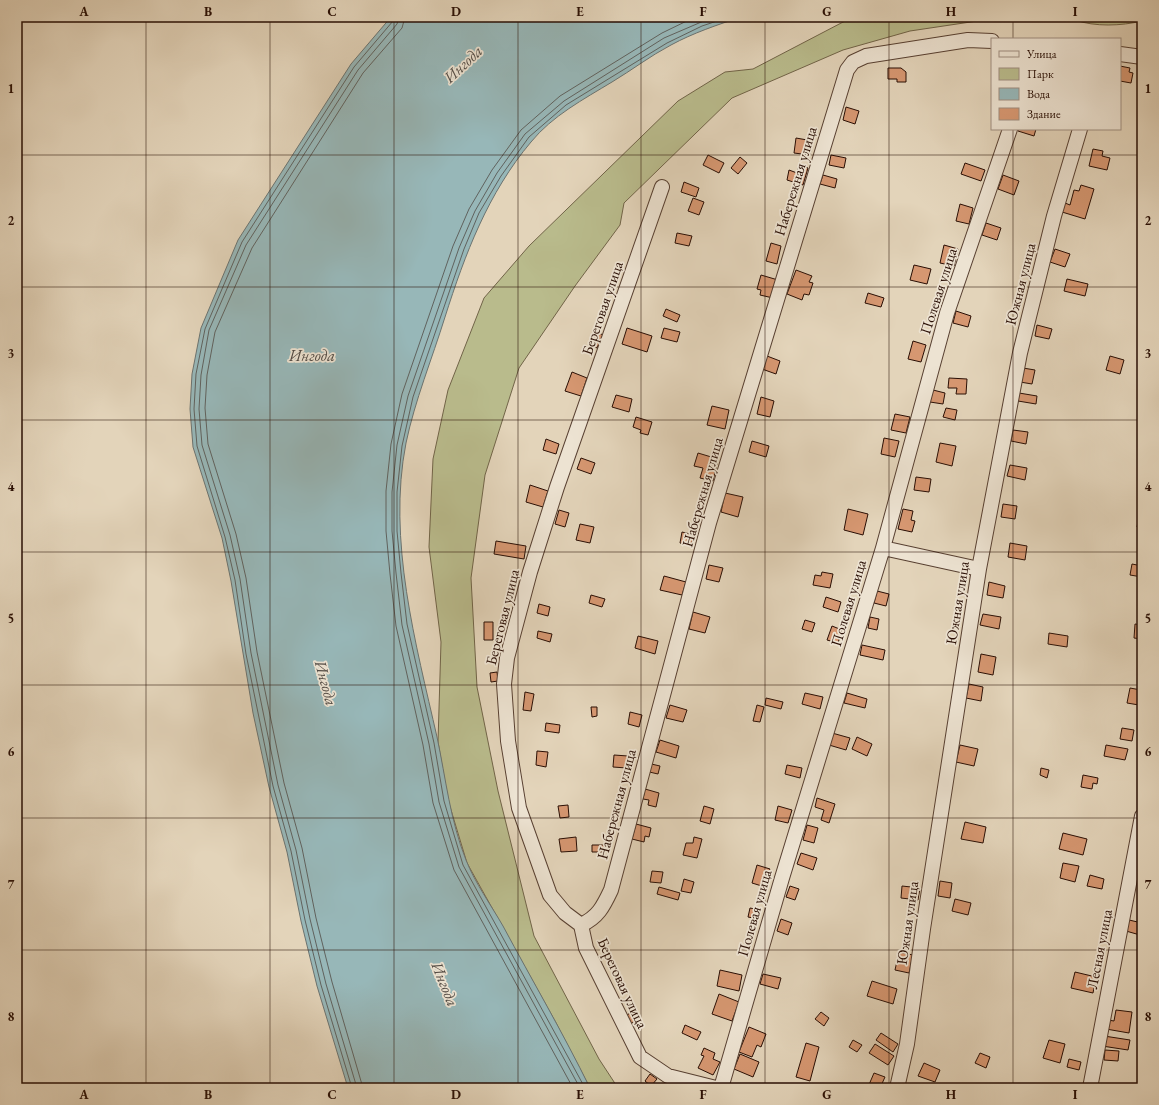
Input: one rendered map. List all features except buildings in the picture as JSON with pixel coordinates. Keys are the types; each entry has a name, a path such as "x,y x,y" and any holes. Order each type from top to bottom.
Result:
{"street":[{"name":"Набережная улица","path":"581,925 593,919 605,903 611,890 709,523 847,70 854,62 866,56 968,40 991,41"},
{"path":"1121,54 1142,56"},
{"name":"Полевая улица","path":"721,1088 782,878 883,548 947,313 1010,130"},
{"name":"Южная улица","path":"896,1088 907,1044 923,929 979,569 1020,353 1054,216 1080,130"},
{"name":"Береговая улица","path":"662,187 555,494 528,579 507,658 504,684 508,741 519,808 550,895 565,912 581,925 586,948 640,1057 668,1076 716,1088"},
{"path":"883,548 979,569"},
{"name":"Лесная улица","path":"1090,1088 1142,816"}],"green space":[{"path":"867,17 1004,17 910,31 843,50 732,98 624,203 620,225 575,286 519,368 485,475 471,578 477,687 498,791 534,936 599,1059 618,1088 590,1088 555,1021 467,863 448,800 438,742 441,642 429,547 433,459 448,390 484,298 529,246 678,101 725,72 753,69 845,21"},
{"path":"1075,17 1142,17 1142,21 1117,25 1099,25 1075,20"}],"water":[{"name":"Ингода","path":"391,17 741,17 696,33 663,49 558,116 531,142 502,182 479,225 453,293 419,395 406,443 401,480 400,517 406,592 456,830 466,860 474,877 503,926 590,1088 348,1088 317,986 301,921 287,852 269,787 253,713 231,581 222,538 193,447 190,409 192,374 201,328 238,240 351,64"}]}
